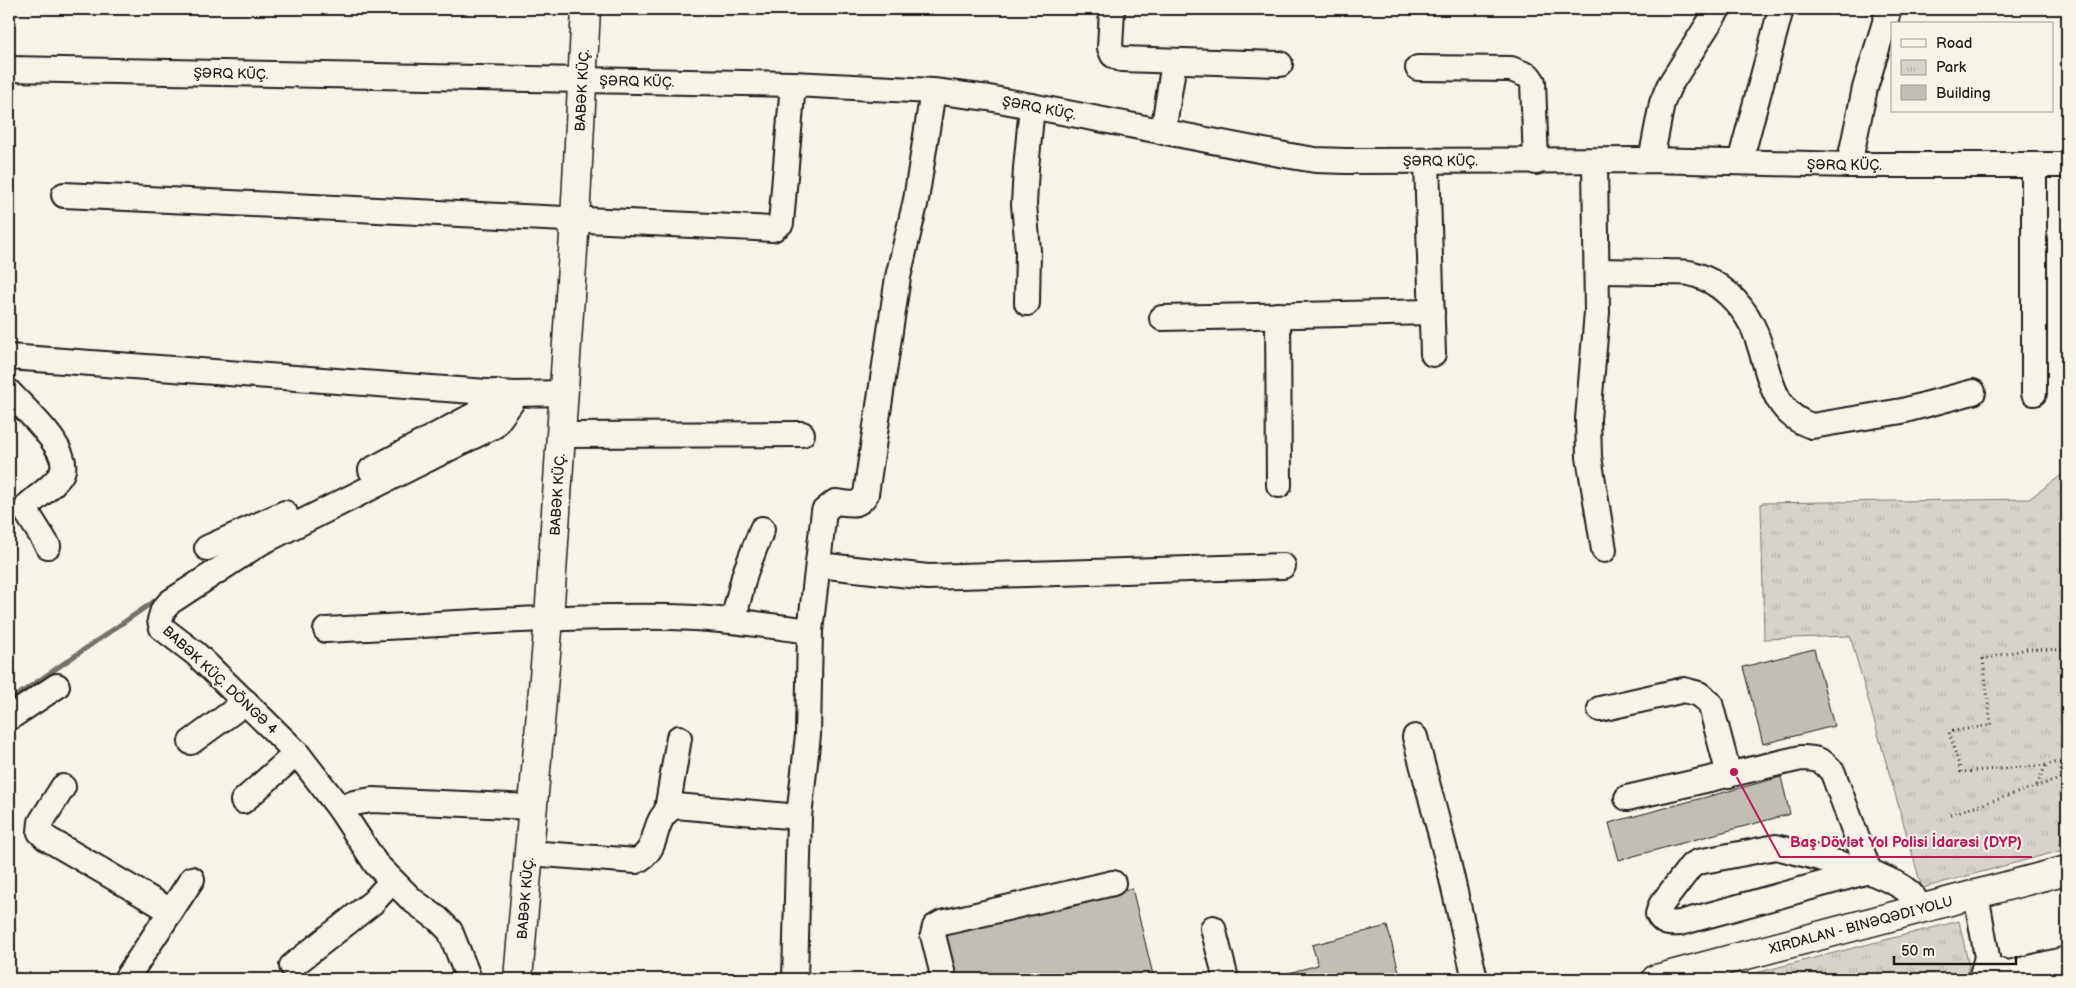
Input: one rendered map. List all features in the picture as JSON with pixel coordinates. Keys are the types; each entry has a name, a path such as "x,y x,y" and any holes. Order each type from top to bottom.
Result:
{"main road":[{"name":"BABƏK KÜÇ.","path":"518,979 549,619 562,435 586,9"},
{"path":"1656,979 2067,870"}],"street":[{"path":"1112,9 1110,48 1113,55 1121,59 1280,64"},
{"path":"1651,160 1662,103 1669,86 1718,9"},
{"path":"1740,162 1781,9"},
{"path":"1849,164 1866,88 1888,9"},
{"path":"1163,132 1174,62"},
{"path":"1418,68 1511,69 1529,76 1533,82 1536,162"},
{"name":"ŞƏRQ KÜÇ.","path":"9,69 793,84 933,91 989,98 1315,160 1427,162 1651,160 1849,164 2067,165"},
{"path":"64,195 773,229 781,224 793,84"},
{"path":"795,979 799,817 808,735 810,631 824,511 835,502 856,504 862,501 866,494 898,277 916,200 933,91"},
{"path":"1027,303 1028,251 1024,204 1032,106"},
{"path":"1427,162 1433,354"},
{"path":"1594,162 1597,271 1596,340 1588,418 1589,457 1604,550"},
{"path":"2034,164 2034,393"},
{"path":"1597,271 1692,273 1723,289 1736,301 1752,326 1776,398 1789,414 1800,422 1812,426 1902,411 1973,392"},
{"path":"1162,318 1432,312"},
{"path":"1278,315 1279,485"},
{"path":"9,357 505,393 564,393"},
{"path":"9,392 56,444 63,457 64,468 60,476 28,505 26,511 48,546"},
{"path":"207,548 322,496 474,415 505,393"},
{"name":"BABƏK KÜÇ. DÖNGƏ 4","path":"469,979 450,931 438,919 412,900 376,864 340,809 296,753 196,654 162,628 160,620 163,610 170,602 260,543 494,426 511,404 505,393"},
{"path":"562,435 802,434"},
{"path":"733,622 745,573 762,529"},
{"path":"818,565 928,577 1284,566"},
{"path":"326,630 549,619 671,617 810,631"},
{"path":"9,718 58,686"},
{"path":"1600,709 1684,690 1700,694 1710,703 1729,775"},
{"path":"191,742 246,702"},
{"path":"1415,737 1448,862 1475,979"},
{"path":"667,810 679,738"},
{"path":"243,801 296,753"},
{"path":"1627,798 1801,758 1813,758 1827,765 1833,773 1869,871"},
{"path":"63,786 41,822 40,832 46,838 171,911"},
{"path":"340,809 354,803 372,800 533,807"},
{"path":"529,853 636,861 643,858 650,850 660,818 667,810 676,806 799,817"},
{"path":"1869,871 1680,923 1668,924 1661,920 1658,914 1662,905 1691,866 1706,859 1776,847 1869,871 1907,889 1916,898 1920,909"},
{"path":"126,979 192,879"},
{"path":"292,966 373,902 392,881"},
{"path":"944,979 933,935 935,928 942,923 1113,883"},
{"path":"1976,894 1988,957 1984,974 2009,973 2067,959"},
{"path":"1213,928 1226,979"}],"path":[{"path":"2067,650 2027,649 1983,659 1991,725 1949,732 1962,772 2046,765 2067,760"},
{"path":"2037,786 2046,765"},
{"path":"1950,814 2067,777"}],"green space":[{"path":"2067,471 2067,849 1922,888 1850,636 1764,639 1761,503 2029,499"},
{"path":"1959,921 1969,967 1965,979 1732,979"}],"building":[{"path":"1814,649 1834,726 1763,744 1743,667"},
{"path":"1781,777 1790,814 1619,860 1609,823"},
{"path":"1132,888 1154,979 953,979 942,934"},
{"path":"1387,926 1401,979 1266,979 1318,965 1312,945"}],"waterway":[{"path":"9,701 159,598"}],"place":[{"name":"Baş Dövlət Yol Polisi İdarəsi (DYP)","path":"1734,772"}]}
